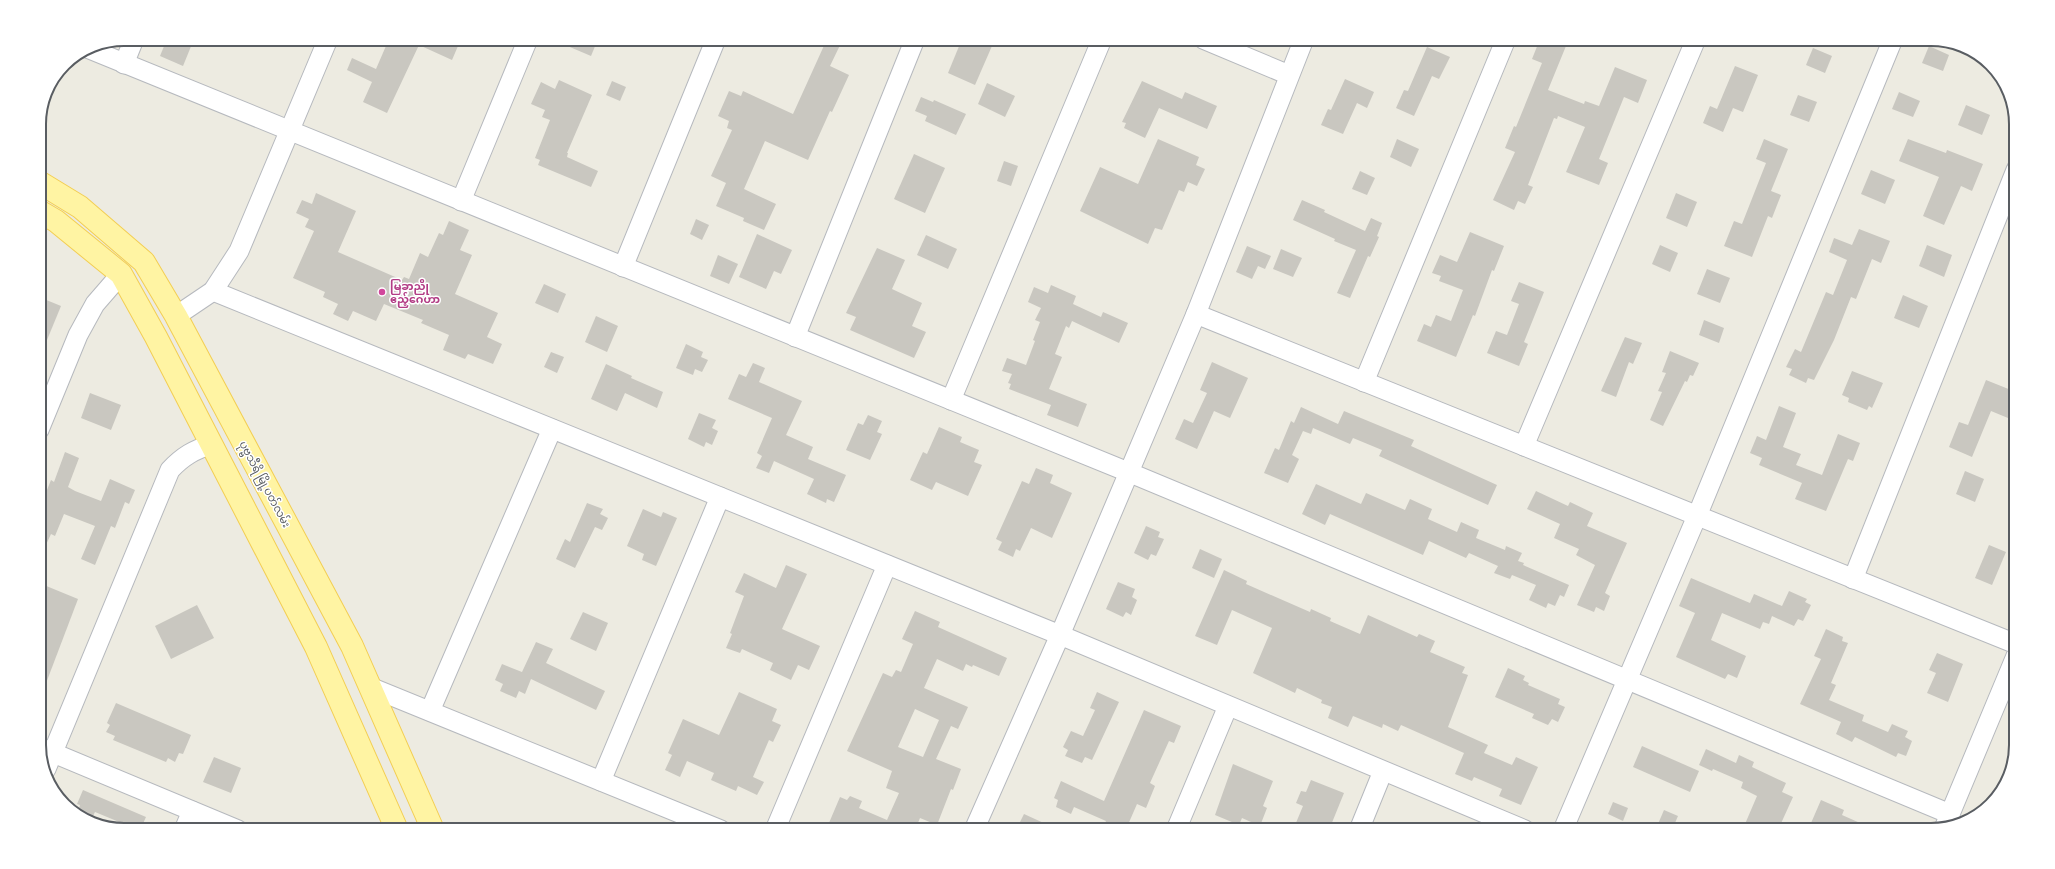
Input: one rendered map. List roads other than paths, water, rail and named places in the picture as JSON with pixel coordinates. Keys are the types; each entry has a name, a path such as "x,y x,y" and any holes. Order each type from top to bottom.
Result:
{"main road":[{"name":"ပုဗ္ဗသီရိ မြို့ပတ်လမ်း","path":"46,186 80,207 144,262 176,316 352,646 430,823"},
{"path":"46,216 56,221 121,274 212,444 322,662 394,823"},
{"path":"322,662 352,646"}],"street":[{"path":"124,64 131,46"},
{"path":"176,316 213,291 239,251 325,46"},
{"path":"461,201 525,46"},
{"path":"623,267 713,46"},
{"path":"795,337 912,46"},
{"path":"951,400 1099,46"},
{"path":"1220,46 1289,75"},
{"path":"977,823 1060,635 1196,314 1301,46"},
{"path":"1364,382 1503,46"},
{"path":"1524,446 1693,46"},
{"path":"1566,823 1697,516 1890,46"},
{"path":"95,52 1128,472 1627,680 1948,820 2009,673"},
{"path":"1853,579 2009,188"},
{"path":"46,413 78,335 95,304 121,274"},
{"path":"213,291 1060,635 1508,823"},
{"path":"1196,314 2009,641"},
{"path":"430,711 552,429"},
{"path":"46,755 170,470 179,460 191,451 212,444"},
{"path":"601,781 720,497"},
{"path":"779,823 886,565"},
{"path":"370,687 704,823"},
{"path":"1179,823 1228,706"},
{"path":"47,756 221,823"},
{"path":"1362,823 1383,771"},
{"path":"187,823 192,811"}],"place":[{"name":"မြခွာညို ဧည့်ဂေဟာ","path":"382,292"}]}
